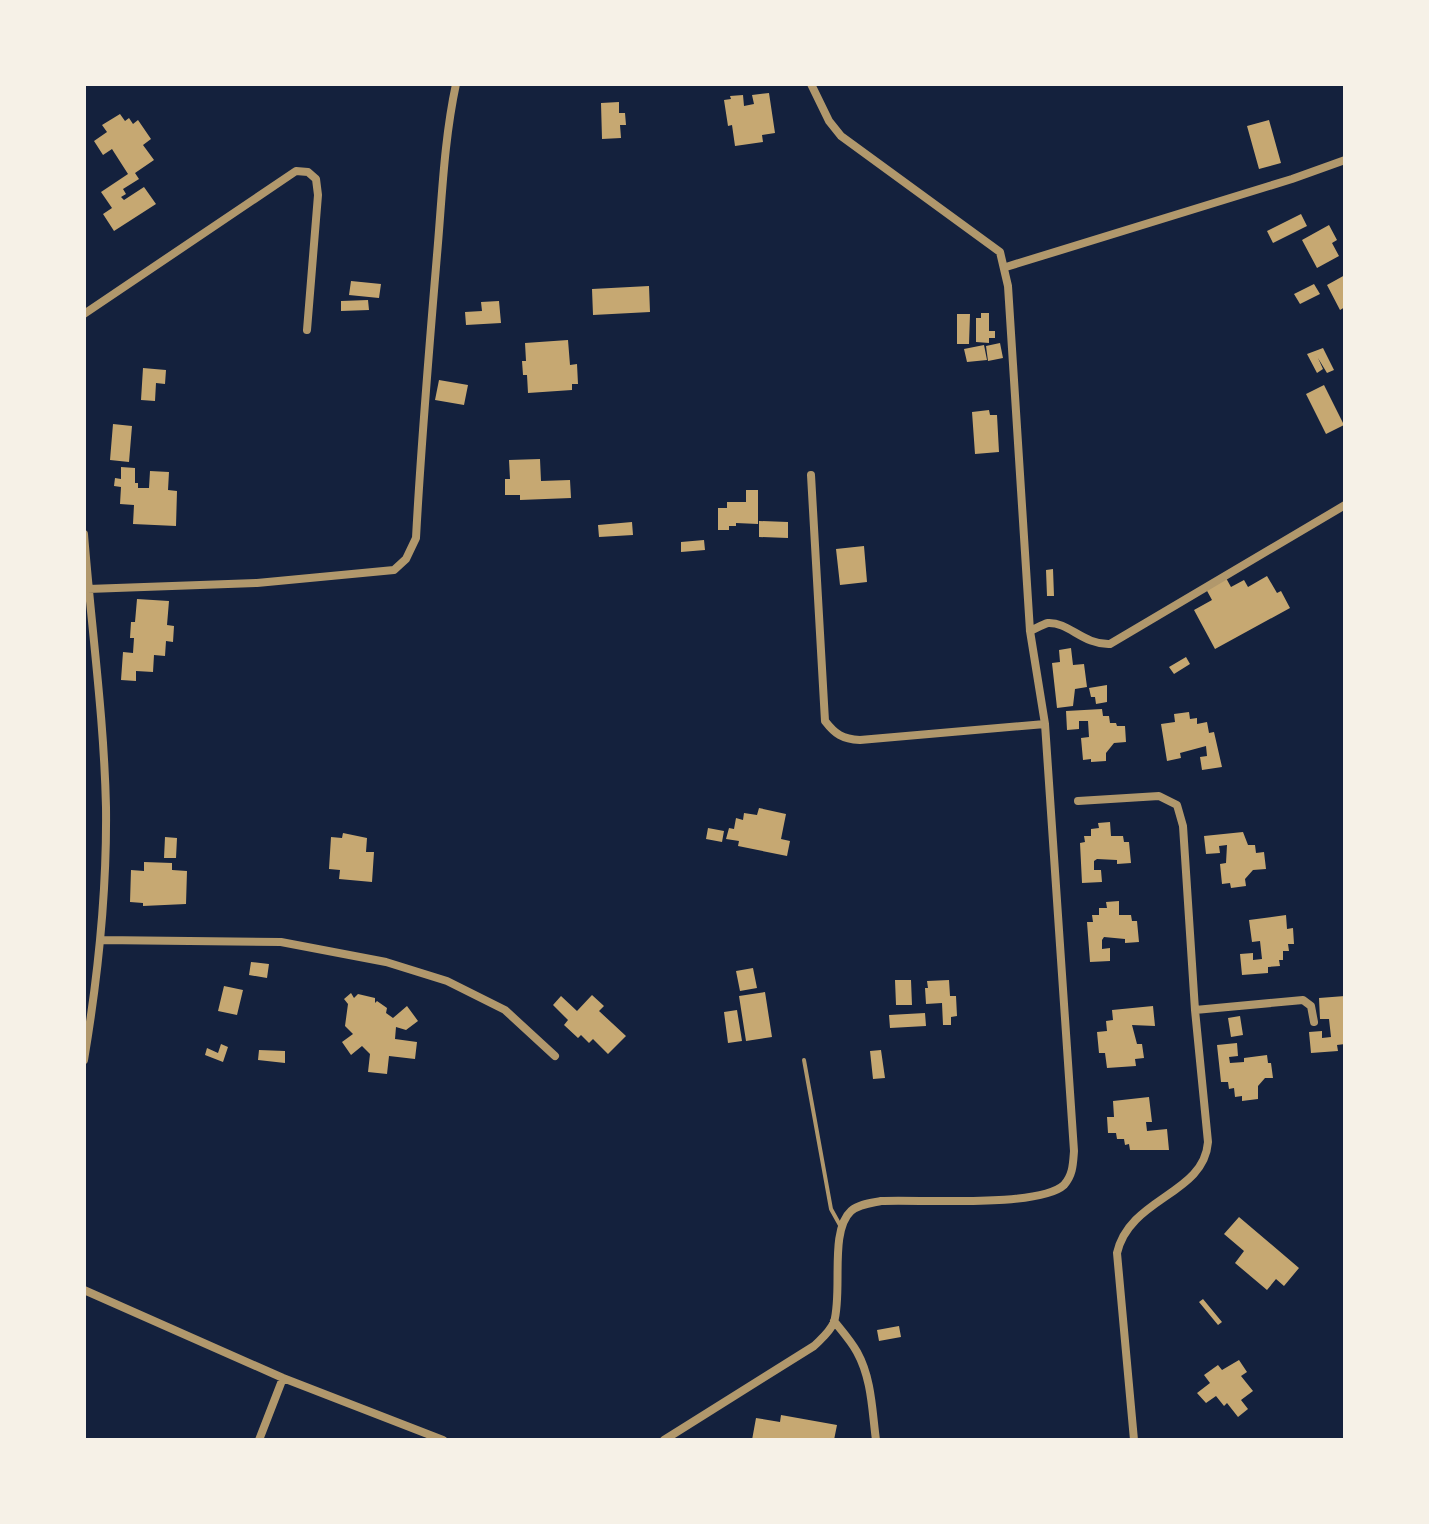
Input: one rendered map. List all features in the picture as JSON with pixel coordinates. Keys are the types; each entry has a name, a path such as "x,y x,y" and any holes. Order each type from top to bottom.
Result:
{"street":[{"path":"88,589 337,577 394,570 406,559 416,538 441,208 456,84"},
{"path":"664,1440 814,1346 829,1332 839,1299 838,1251 849,1212 861,1205 915,1199 1024,1199 1062,1187 1072,1175 1074,1151 1045,724 1030,631 1006,267 1000,252 988,241 841,136 829,121 811,84"},
{"path":"1006,267 1345,160"},
{"path":"84,314 296,171 308,172 316,179 318,195 307,330"},
{"path":"811,475 825,721 835,734 860,740 1045,724"},
{"path":"1030,631 1048,623 1095,644 1110,644 1345,505"},
{"path":"84,534 106,806 100,940 84,1060"},
{"path":"1078,801 1159,796 1177,805 1183,826 1207,1157 1197,1172 1128,1226 1117,1253 1134,1440"},
{"path":"100,940 281,942 386,962 447,981 505,1010 555,1056"},
{"path":"1195,1010 1303,1000 1311,1006 1314,1022"},
{"path":"84,1290 283,1378 443,1440"},
{"path":"834,1321 857,1351 865,1370 876,1440"},
{"path":"259,1440 283,1378"}],"lane":[{"path":"804,1060 831,1209 842,1229"}],"building":[{"path":"769,93 775,133 762,135 763,142 735,146 724,100 743,95 744,106 754,104 752,95"},
{"path":"619,102 619,113 625,113 626,125 620,125 621,138 602,139 601,103"},
{"path":"120,114 125,121 129,118 133,124 138,120 151,139 143,145 154,160 135,173 139,179 123,189 126,194 121,197 124,200 144,187 156,204 114,231 103,214 112,208 101,192 128,174 112,149 103,155 94,141 107,132 102,125"},
{"path":"1269,120 1281,163 1259,169 1247,126"},
{"path":"1301,214 1307,226 1273,243 1267,231"},
{"path":"1329,225 1337,240 1332,243 1339,256 1317,268 1302,240"},
{"path":"1345,275 1345,307 1340,310 1327,285"},
{"path":"351,281 381,284 379,298 349,295"},
{"path":"1314,284 1320,294 1300,304 1294,294"},
{"path":"649,286 650,312 593,315 592,289"},
{"path":"368,300 369,310 341,311 341,301"},
{"path":"499,301 501,323 466,325 465,312 482,311 481,302"},
{"path":"981,313 989,313 989,331 995,331 995,338 989,338 989,343 976,342 976,318 981,318"},
{"path":"957,314 970,314 969,344 957,344"},
{"path":"568,340 570,365 577,364 578,384 572,384 572,390 528,393 522,361 526,361 525,343"},
{"path":"1000,343 1003,358 988,361 986,346"},
{"path":"984,345 987,360 967,362 964,349"},
{"path":"1323,348 1334,370 1327,373 1318,358 1323,369 1317,373 1307,354"},
{"path":"143,368 166,370 165,384 156,383 155,401 141,400"},
{"path":"439,380 468,385 464,405 435,400"},
{"path":"1324,385 1344,425 1326,434 1306,394"},
{"path":"989,410 990,415 997,415 999,452 975,454 972,412"},
{"path":"113,424 132,426 129,462 110,460"},
{"path":"540,459 541,481 570,480 571,498 520,500 520,495 505,495 505,479 510,479 509,460"},
{"path":"121,467 135,468 138,488 149,488 150,471 169,472 168,490 177,491 176,526 133,524 134,505 120,504 121,487 114,486 115,478 121,479"},
{"path":"746,490 758,490 758,524 736,523 736,526 729,526 729,530 718,530 718,508 727,508 727,502 746,502"},
{"path":"759,521 788,522 788,538 759,537"},
{"path":"632,522 633,535 599,537 598,525"},
{"path":"704,540 705,550 681,552 681,542"},
{"path":"864,546 867,582 840,585 836,549"},
{"path":"1053,569 1054,596 1047,596 1046,570"},
{"path":"1267,576 1277,593 1281,591 1290,608 1215,649 1194,610 1212,600 1206,589 1226,578 1231,587 1244,580 1248,587"},
{"path":"137,599 169,601 167,625 174,626 173,642 166,641 165,656 154,655 153,672 136,671 136,681 121,680 123,652 133,653 131,622 135,622"},
{"path":"1071,648 1073,665 1084,664 1087,687 1075,689 1073,706 1057,708 1052,663 1060,662 1059,650"},
{"path":"1186,657 1190,664 1174,674 1169,667"},
{"path":"1107,685 1107,702 1096,704 1089,688"},
{"path":"1102,709 1103,716 1109,716 1110,723 1125,726 1126,742 1114,743 1106,753 1106,761 1083,760 1081,738 1089,737 1088,721 1079,721 1079,729 1067,730 1066,711"},
{"path":"1189,712 1190,719 1197,718 1197,724 1207,722 1209,733 1214,732 1222,767 1202,770 1200,757 1207,756 1206,746 1180,753 1181,758 1167,761 1161,724 1175,722 1174,714"},
{"path":"759,808 786,814 781,839 790,841 787,856 738,846 739,841 726,839 729,828 734,829 736,818 743,820 744,813 757,815"},
{"path":"1110,822 1111,836 1123,836 1124,842 1129,842 1131,863 1117,864 1117,860 1097,859 1094,870 1101,870 1102,882 1082,883 1080,843 1085,842 1084,836 1091,836 1091,829 1099,828 1098,823"},
{"path":"708,828 724,831 722,842 706,839"},
{"path":"1243,832 1248,845 1255,845 1256,853 1264,852 1266,869 1253,870 1245,879 1246,886 1231,888 1230,883 1222,884 1220,864 1226,863 1227,845 1219,846 1220,853 1206,854 1204,836"},
{"path":"343,833 367,838 366,852 374,852 372,882 339,879 340,870 329,869 331,837 342,838"},
{"path":"165,837 177,838 176,858 164,858"},
{"path":"144,862 172,863 172,870 187,871 186,904 143,906 143,903 130,902 131,870 144,871"},
{"path":"1119,901 1119,915 1131,915 1132,921 1137,921 1139,942 1125,943 1125,939 1104,937 1102,949 1110,948 1110,961 1090,962 1087,922 1093,922 1092,915 1099,915 1099,908 1107,908 1106,902"},
{"path":"1286,915 1287,929 1293,928 1294,944 1288,944 1289,951 1283,951 1280,966 1268,967 1268,973 1242,975 1240,954 1253,953 1253,960 1262,959 1260,941 1252,942 1249,920"},
{"path":"251,962 269,964 267,978 249,975"},
{"path":"753,968 757,988 740,991 736,971"},
{"path":"895,980 911,980 912,1005 896,1005"},
{"path":"949,980 950,996 956,996 957,1016 951,1017 951,1025 943,1025 942,1003 926,1004 925,988 928,988 927,981"},
{"path":"224,986 243,990 237,1015 218,1011"},
{"path":"765,992 772,1037 746,1041 739,996"},
{"path":"351,993 354,998 358,994 375,998 375,1003 377,1001 387,1008 386,1013 393,1018 407,1006 418,1021 406,1030 396,1027 395,1039 417,1042 415,1059 389,1056 387,1074 368,1072 370,1054 362,1046 351,1055 342,1042 353,1034 345,1026 348,1004 344,999"},
{"path":"592,995 604,1006 599,1011 626,1036 608,1054 593,1039 589,1043 581,1035 578,1038 564,1025 568,1020 553,1005 561,996 577,1011"},
{"path":"1345,996 1345,1044 1337,1045 1338,1051 1311,1053 1309,1032 1322,1031 1322,1038 1331,1037 1329,1019 1320,1019 1319,998"},
{"path":"1153,1006 1155,1026 1132,1025 1137,1044 1142,1044 1144,1058 1135,1059 1136,1066 1107,1068 1105,1053 1099,1053 1097,1032 1107,1031 1106,1021 1113,1020 1112,1010"},
{"path":"737,1010 742,1041 728,1043 724,1012"},
{"path":"925,1013 926,1026 890,1028 889,1015"},
{"path":"1240,1016 1243,1035 1231,1037 1228,1018"},
{"path":"1237,1043 1238,1056 1229,1057 1230,1063 1267,1055 1268,1063 1271,1063 1273,1078 1265,1078 1258,1086 1258,1099 1242,1101 1242,1096 1235,1097 1234,1088 1229,1089 1228,1082 1221,1082 1217,1045"},
{"path":"221,1044 228,1047 223,1062 205,1055 207,1048 218,1053"},
{"path":"259,1050 285,1051 285,1063 258,1060"},
{"path":"881,1050 885,1078 873,1079 870,1051"},
{"path":"1149,1097 1152,1122 1146,1122 1147,1131 1167,1129 1169,1150 1130,1150 1124,1139 1117,1139 1116,1133 1108,1133 1107,1117 1114,1117 1113,1101"},
{"path":"1239,1217 1299,1268 1284,1286 1276,1279 1267,1290 1235,1263 1244,1251 1224,1234"},
{"path":"1203,1299 1222,1322 1218,1325 1199,1302"},
{"path":"899,1326 901,1337 879,1341 877,1330"},
{"path":"1239,1360 1247,1372 1241,1376 1253,1391 1241,1400 1248,1409 1238,1417 1227,1403 1224,1406 1216,1396 1206,1403 1197,1393 1210,1383 1204,1375 1218,1365 1222,1370"},
{"path":"781,1415 837,1425 834,1440 752,1440 756,1418 780,1422"}]}
